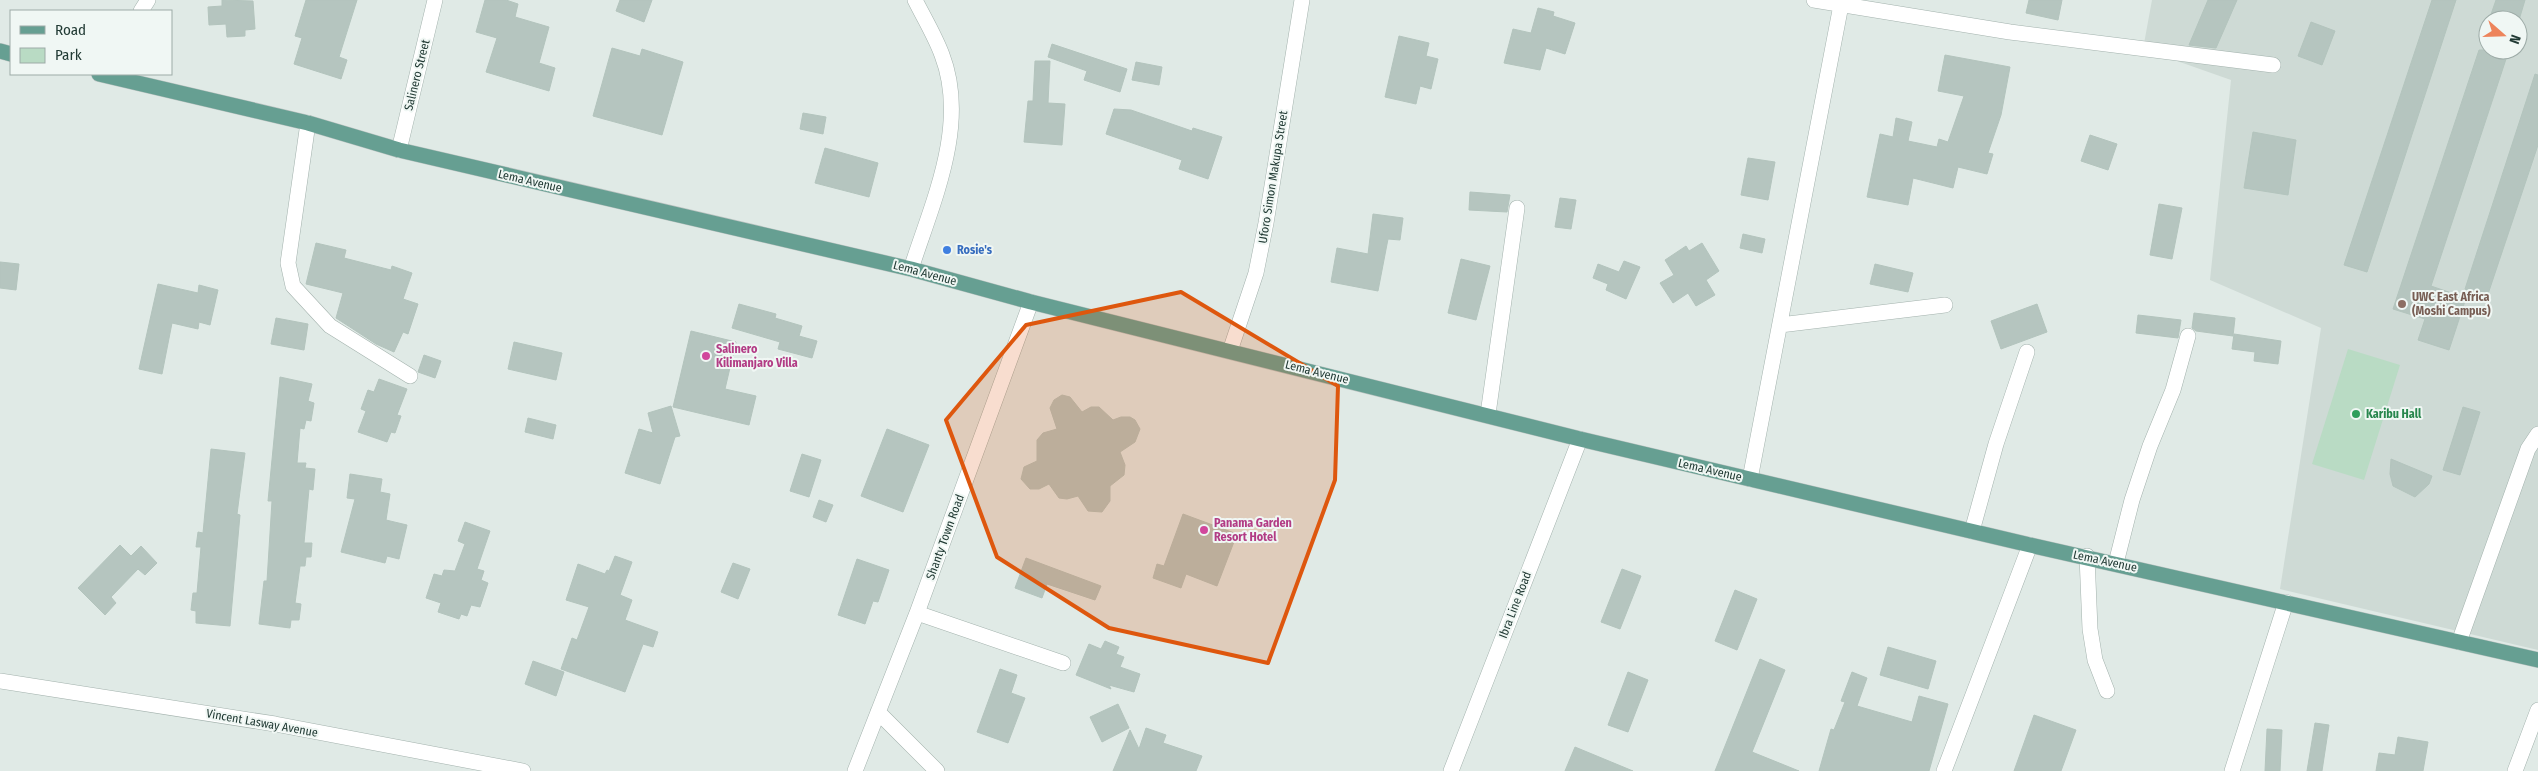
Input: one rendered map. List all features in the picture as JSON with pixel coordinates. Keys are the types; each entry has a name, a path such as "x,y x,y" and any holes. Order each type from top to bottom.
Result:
{"main road":[{"name":"Lema Avenue","path":"105,75 308,123 399,150 911,269 1031,302 1488,414 1580,439 2030,545 2087,556 2538,660"}],"street":[{"name":"Salinero Street","path":"399,150 435,0"},
{"path":"911,269 944,167 950,133 948,78 942,55 915,0"},
{"name":"Uforo Simon Makupa Street","path":"1230,351 1256,273 1266,223 1302,0"},
{"path":"1814,0 2010,32 2273,65"},
{"path":"1750,479 1841,5"},
{"path":"308,123 288,263 293,286 330,326 410,376"},
{"path":"1488,414 1518,208"},
{"name":"Shanty Town Road","path":"855,771 917,613 1031,302"},
{"path":"1780,325 1945,305"},
{"path":"2116,563 2132,500 2150,446 2173,390 2188,336"},
{"path":"1972,531 1996,444 2026,352"},
{"path":"2460,642 2528,449 2538,434"},
{"name":"Ibra Line Road","path":"1451,771 1580,439"},
{"path":"1944,771 2030,545"},
{"path":"2087,556 2095,660 2107,691"},
{"path":"2232,771 2286,602"},
{"path":"917,613 1064,664"},
{"name":"Vincent Lasway Avenue","path":"0,681 275,724 521,771"},
{"path":"2516,771 2538,710"},
{"path":"878,712 937,771"}],"highlighted area":[{"path":"1181,292 1338,386 1335,480 1268,663 1109,628 997,557 946,420 1026,325"}],"shaded area":[{"name":"UWC East Africa (Moshi Campus)","path":"2152,0 2538,0 2538,650 2280,589 2321,328 2210,280 2231,80 2143,49"}],"green space":[{"name":"Karibu Hall","path":"2348,349 2400,365 2364,480 2312,464"}],"building":[{"path":"222,0 253,1 255,29 245,30 245,36 227,37 226,24 209,25 208,7 222,6"},
{"path":"306,0 357,0 339,57 347,60 341,79 294,64 302,38 295,36"},
{"path":"485,0 506,0 518,4 515,17 549,27 539,63 555,68 549,91 486,72 497,38 476,32"},
{"path":"620,0 652,0 644,22 616,11"},
{"path":"2029,0 2062,0 2058,20 2026,13"},
{"path":"2208,0 2237,0 2216,48 2189,45"},
{"path":"2432,0 2456,0 2367,272 2344,265"},
{"path":"2496,0 2525,0 2522,10 2492,10"},
{"path":"1538,8 1554,12 1553,16 1575,23 1565,54 1546,48 1540,70 1504,63 1513,29 1531,33"},
{"path":"2311,22 2335,31 2322,65 2298,56"},
{"path":"1399,36 1429,43 1426,56 1438,59 1431,89 1420,86 1416,104 1385,97"},
{"path":"1052,44 1127,69 1120,92 1084,80 1087,71 1048,57"},
{"path":"612,48 640,56 642,49 683,62 662,135 593,116"},
{"path":"2478,53 2478,60 2506,60 2431,286 2466,298 2449,350 2418,340 2425,319 2393,309"},
{"path":"1945,55 2010,67 2001,115 1988,153 1993,154 1987,174 1958,167 1953,188 1913,178 1908,205 1867,197 1880,134 1893,137 1896,118 1912,122 1908,141 1937,147 1939,139 1948,142 1964,96 1938,91"},
{"path":"1035,61 1050,61 1048,103 1065,104 1062,145 1024,142 1028,101 1033,101"},
{"path":"1136,62 1162,67 1159,85 1132,80"},
{"path":"2535,74 2538,75 2538,145 2487,297 2465,289"},
{"path":"1114,109 1131,110 1192,131 1193,128 1222,137 1208,179 1179,169 1182,160 1106,134"},
{"path":"803,113 826,117 823,134 800,129"},
{"path":"2253,132 2296,140 2288,195 2244,188"},
{"path":"2090,135 2117,144 2108,170 2081,161"},
{"path":"825,148 878,163 869,197 815,183"},
{"path":"1748,158 1775,162 1768,200 1741,195"},
{"path":"1470,192 1510,195 1507,212 1469,210"},
{"path":"1560,198 1576,200 1571,229 1555,227"},
{"path":"2159,204 2182,208 2172,259 2150,255"},
{"path":"1373,214 1403,218 1400,240 1388,239 1378,291 1331,282 1337,248 1368,254"},
{"path":"1743,234 1765,239 1762,253 1740,248"},
{"path":"316,243 346,250 344,258 391,270 392,266 412,273 403,299 418,304 408,334 403,332 394,352 376,344 336,318 343,293 306,284"},
{"path":"1702,243 1719,271 1706,280 1715,295 1696,306 1688,293 1673,303 1660,283 1674,275 1665,260 1686,246 1689,251"},
{"path":"1461,259 1490,266 1476,320 1448,313"},
{"path":"1624,261 1640,267 1626,299 1606,290 1608,284 1593,278 1598,264 1619,272"},
{"path":"0,262 19,264 16,290 0,288"},
{"path":"1875,264 1913,273 1908,292 1870,284"},
{"path":"158,284 198,293 199,285 218,290 210,325 199,322 198,329 172,323 162,374 139,369"},
{"path":"739,304 776,314 775,318 802,326 799,336 817,341 812,358 778,349 780,342 732,328"},
{"path":"2037,304 2047,332 2001,349 1991,321"},
{"path":"2194,313 2235,318 2233,336 2196,331 2192,328"},
{"path":"2138,315 2181,320 2178,338 2136,333"},
{"path":"276,318 308,324 304,350 271,344"},
{"path":"691,331 736,342 725,389 756,396 749,425 673,407"},
{"path":"2234,334 2281,341 2278,364 2254,361 2255,352 2232,349"},
{"path":"514,342 562,353 556,380 508,369"},
{"path":"424,355 441,361 435,378 418,372"},
{"path":"280,377 312,384 308,401 314,403 311,421 306,420 304,429 300,428 297,463 306,463 305,468 315,469 313,490 309,489 304,543 312,543 311,557 306,557 305,566 300,566 295,603 301,604 299,620 291,620 290,628 259,624 264,581 267,581 272,501 268,501"},
{"path":"379,379 407,389 397,415 401,416 395,433 391,432 387,442 358,432 366,411 361,409 368,390 374,392"},
{"path":"1062,395 1070,397 1082,412 1091,407 1099,407 1113,420 1121,417 1130,417 1135,420 1140,429 1135,442 1120,452 1125,465 1124,475 1110,486 1110,501 1102,512 1088,511 1078,496 1067,499 1059,498 1049,484 1039,489 1030,489 1021,479 1024,467 1037,461 1037,440 1043,433 1057,429 1050,408 1054,400"},
{"path":"671,406 680,436 675,437 660,484 625,473 639,429 653,433 648,413"},
{"path":"2463,407 2480,412 2460,475 2443,470"},
{"path":"528,418 556,425 553,439 525,432"},
{"path":"887,429 929,445 903,512 861,496"},
{"path":"211,449 245,453 237,514 240,515 230,626 196,623 196,611 191,610 193,593 197,593 201,547 196,547 198,532 203,533"},
{"path":"802,454 821,460 809,497 790,491"},
{"path":"2391,459 2432,476 2429,484 2415,497 2393,486 2390,474"},
{"path":"350,474 382,479 380,492 390,494 386,520 407,525 399,559 387,556 385,563 341,552 355,499 347,498"},
{"path":"819,500 833,505 826,522 813,517"},
{"path":"1183,514 1237,534 1217,586 1186,574 1181,588 1153,578 1157,564 1164,566"},
{"path":"465,522 490,531 477,569 484,571 481,580 488,583 480,607 471,605 467,616 461,614 459,619 438,612 441,603 426,598 434,574 442,576 444,570 455,571 465,544 458,541"},
{"path":"120,545 131,556 141,546 157,563 145,575 138,569 111,597 116,603 105,615 78,588"},
{"path":"615,556 632,562 620,595 632,600 625,620 658,632 653,647 643,644 625,692 561,669 572,638 577,640 589,607 566,600 578,564 605,574 607,570 609,571"},
{"path":"1026,558 1101,586 1095,600 1047,584 1042,598 1015,588"},
{"path":"857,559 889,570 878,602 873,601 865,624 838,615"},
{"path":"733,563 750,569 738,599 721,592"},
{"path":"1622,569 1641,576 1620,629 1601,622"},
{"path":"1735,590 1757,599 1737,650 1715,641"},
{"path":"1105,641 1119,647 1116,654 1124,657 1120,667 1140,674 1134,692 1109,685 1111,689 1076,675 1089,644 1101,649"},
{"path":"1888,647 1936,661 1928,689 1880,675"},
{"path":"1760,659 1785,670 1752,752 1799,771 1715,771"},
{"path":"533,661 564,672 556,696 525,684"},
{"path":"1000,669 1017,675 1011,693 1025,698 1008,743 977,732"},
{"path":"1628,672 1648,680 1628,732 1608,725"},
{"path":"1852,672 1867,678 1857,706 1912,722 1919,696 1948,704 1929,771 1819,771 1831,729 1834,730 1845,702 1841,701"},
{"path":"1118,704 1129,728 1102,742 1090,717"},
{"path":"2034,715 2076,730 2061,771 2014,771"},
{"path":"2315,723 2329,725 2322,771 2307,771"},
{"path":"1146,728 1166,735 1163,743 1202,756 1196,771 1113,771 1130,730 1139,749"},
{"path":"2267,729 2282,730 2280,771 2265,771"},
{"path":"2398,737 2428,742 2423,771 2376,771 2379,753 2395,755"},
{"path":"1575,747 1633,771 1565,771"}],"place":[{"name":"Rosie's","path":"947,250"},
{"name":"UWC East Africa (Moshi Campus)","path":"2402,304"},
{"name":"Salinero Kilimanjaro Villa","path":"706,356"},
{"name":"Karibu Hall","path":"2356,414"},
{"name":"Panama Garden Resort Hotel","path":"1204,530"}]}
